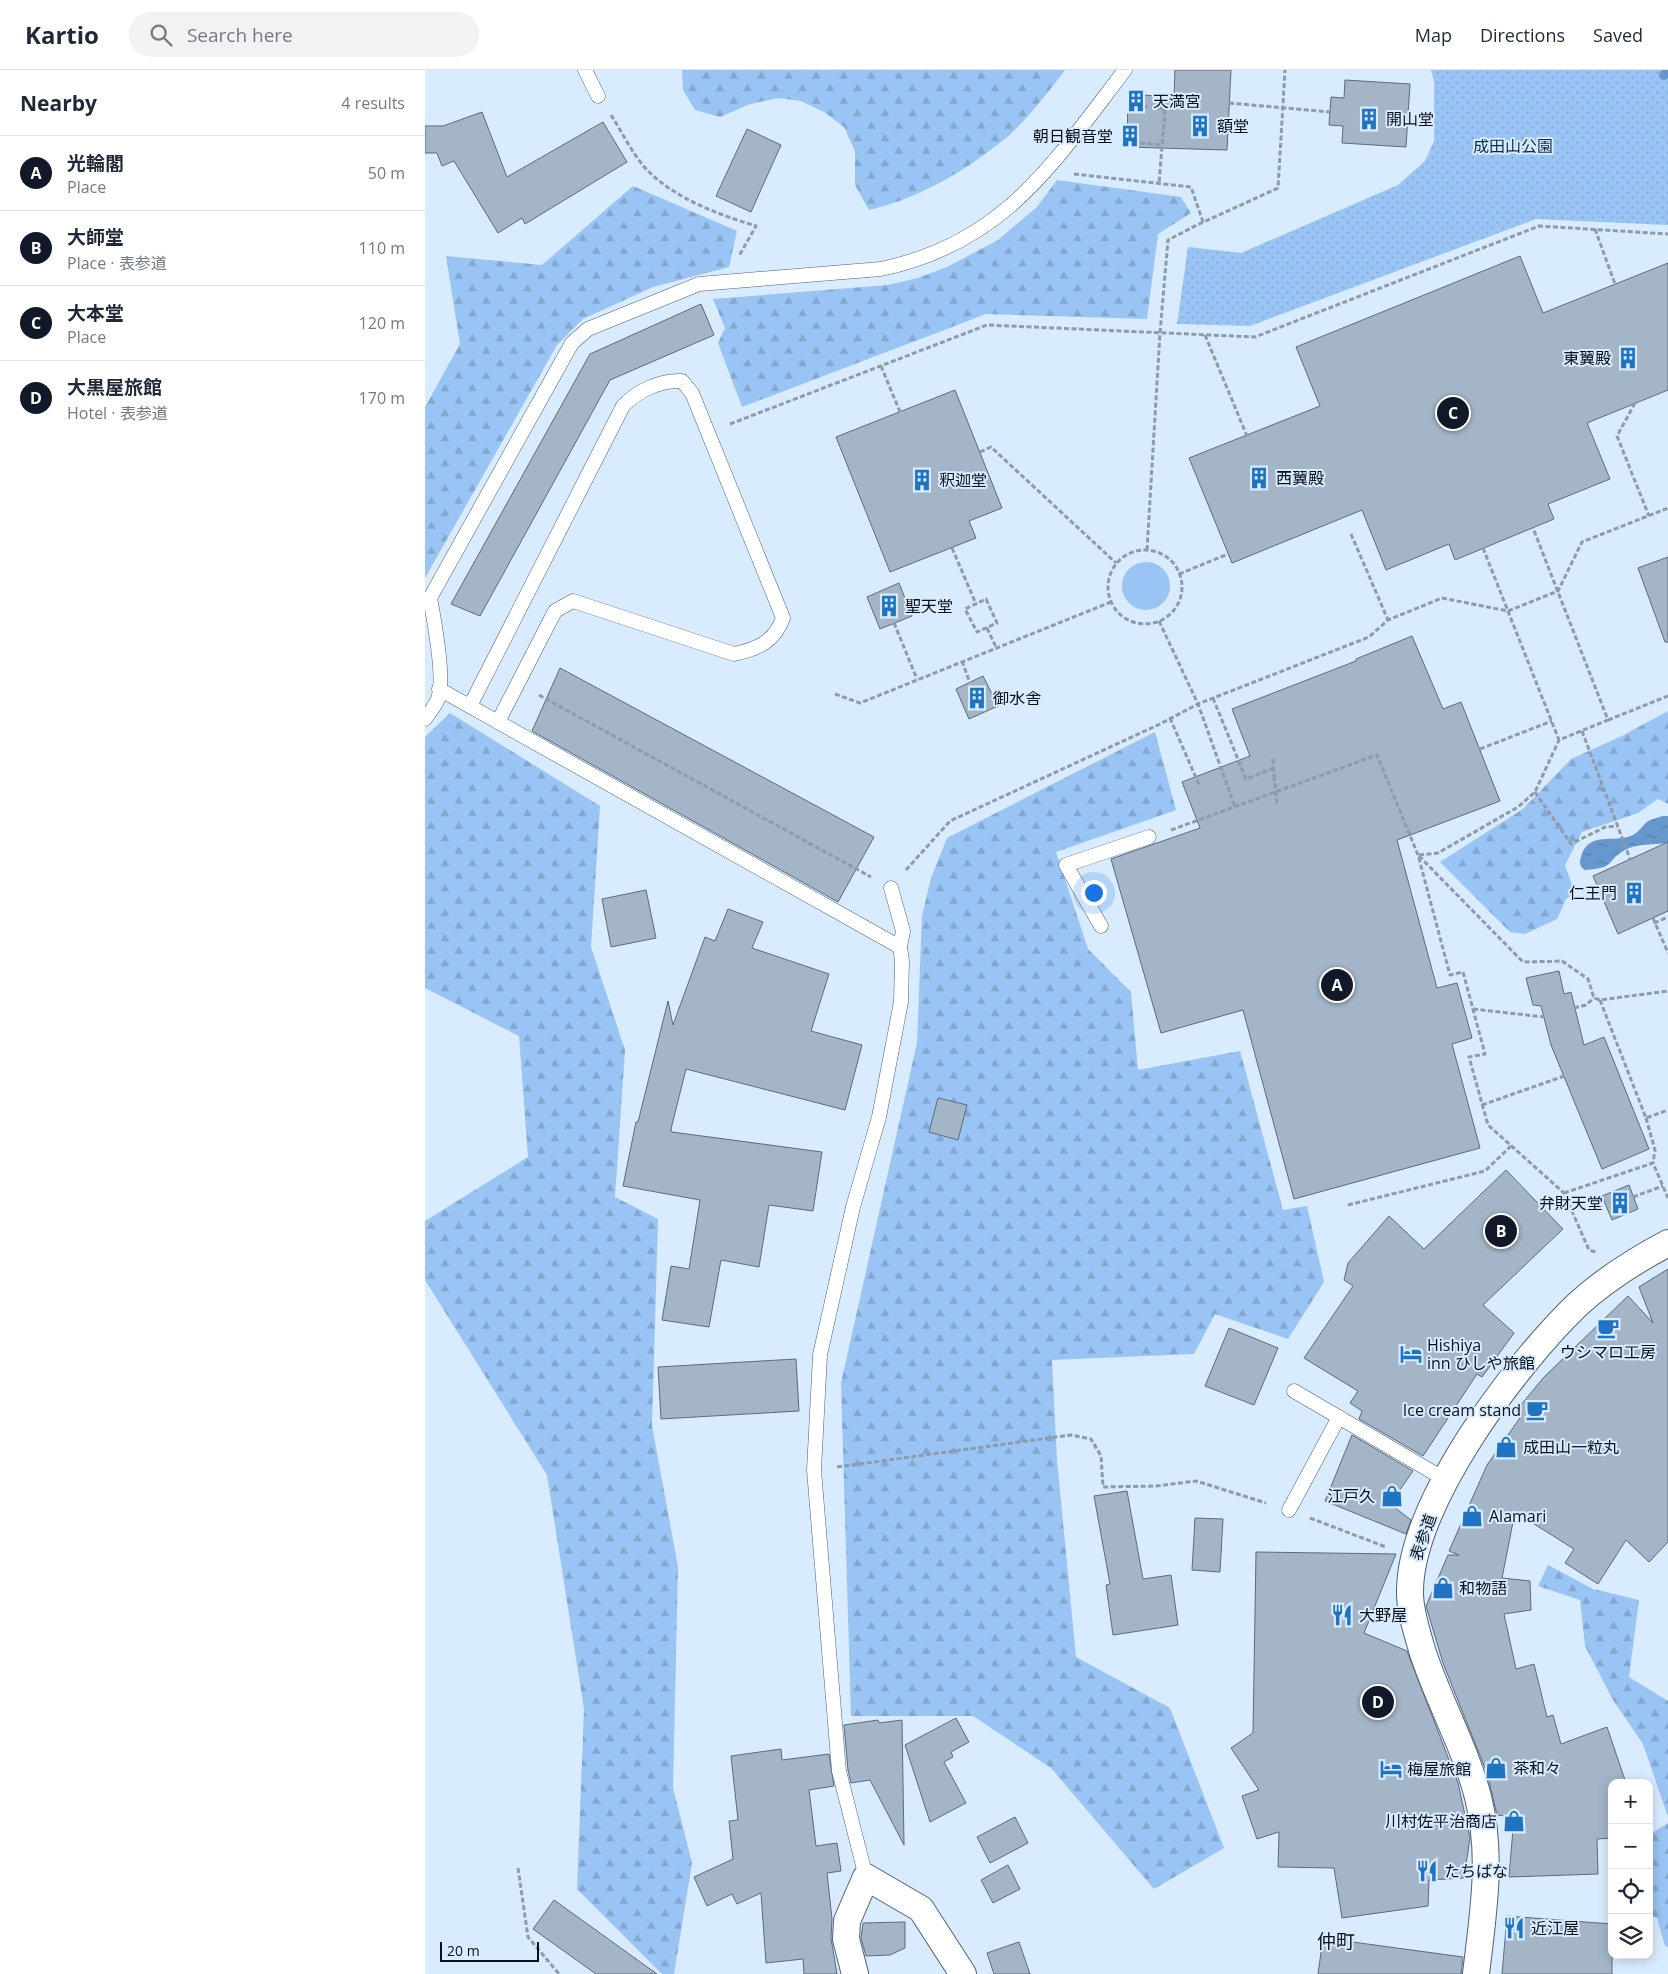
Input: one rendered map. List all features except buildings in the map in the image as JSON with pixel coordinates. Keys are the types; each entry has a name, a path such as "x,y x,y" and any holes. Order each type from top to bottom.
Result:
{"street":[{"name":"表参道","path":"1476,1974 1487,1882 1485,1841 1477,1797 1428,1668 1415,1627 1410,1593 1413,1559 1419,1538 1459,1453 1534,1349 1578,1304 1620,1271 1668,1243"},
{"path":"855,1974 846,1939 847,1921 866,1877 921,1909 963,1974"}],"lane":[{"path":"585,70 598,96"},
{"path":"425,719 438,699 439,689 438,644 430,598 572,343 588,329 699,284 881,269 909,263 938,253 985,227 1023,197 1047,171 1125,70"},
{"path":"470,706 623,406 633,395 669,381 682,381 692,392 783,618 779,630 767,642 749,651 735,654 573,601 555,611 498,722"},
{"path":"439,689 899,947"},
{"path":"1101,926 1066,865 1149,838"},
{"path":"866,1877 839,1771 814,1470 820,1355 853,1207 879,1117 901,1002 902,961 899,947 903,931 891,888"},
{"path":"1294,1391 1446,1480"},
{"path":"1289,1510 1339,1417"}],"path":[{"path":"1147,550 1160,333 1169,240 1203,222 1278,188 1285,70"},
{"path":"598,96 646,169 675,191 715,213 756,226 737,260"},
{"path":"1229,103 1330,112"},
{"path":"1143,106 1165,109 1159,184"},
{"path":"1141,143 1162,145"},
{"path":"1047,171 1191,187 1203,222"},
{"path":"708,431 987,325 1255,337 1539,226 1668,234"},
{"path":"1595,229 1615,284"},
{"path":"1205,335 1247,436"},
{"path":"881,366 900,412"},
{"path":"1635,403 1617,436 1649,516"},
{"path":"980,452 991,447 1116,563"},
{"path":"891,888 949,821 1198,704 1369,637 1388,620 1442,598 1508,611 1558,591 1582,542 1668,508"},
{"path":"1533,528 1609,720"},
{"path":"1351,534 1388,620"},
{"path":"951,548 976,604"},
{"path":"1483,548 1559,740"},
{"path":"1147,550 1170,559 1181,581 1180,597 1172,611 1159,621 1145,624 1131,621 1119,614 1111,602 1108,582 1116,563 1127,554 1147,550"},
{"path":"1179,574 1228,554"},
{"path":"986,599 997,623 987,628 977,632 965,609 986,599"},
{"path":"835,694 861,703 1111,602"},
{"path":"1159,621 1198,704 1235,807"},
{"path":"894,623 917,680"},
{"path":"987,628 996,648"},
{"path":"962,662 970,682"},
{"path":"1418,855 1438,854 1518,807 1535,792 1559,740 1668,696"},
{"path":"1213,698 1246,779 1274,768"},
{"path":"547,699 860,871"},
{"path":"1170,718 1200,787"},
{"path":"1480,749 1551,722"},
{"path":"1582,731 1630,859"},
{"path":"1149,838 1377,755 1418,855 1450,975 1463,972 1485,1054 1469,1058 1488,1125 1564,1193 1589,1250 1612,1258 1620,1271"},
{"path":"1273,759 1277,804"},
{"path":"1535,792 1571,844 1605,827 1619,828"},
{"path":"1418,855 1523,962 1562,961 1588,979 1594,998"},
{"path":"1655,923 1668,917"},
{"path":"1653,918 1668,953"},
{"path":"1594,998 1600,1000 1668,991"},
{"path":"1574,1008 1587,1005 1594,998"},
{"path":"1600,1000 1646,1118 1655,1150 1653,1162 1668,1198"},
{"path":"1473,1009 1544,1018"},
{"path":"1482,1105 1564,1076"},
{"path":"1646,1118 1668,1110"},
{"path":"1348,1205 1485,1171 1511,1146"},
{"path":"1564,1193 1653,1162"},
{"path":"1633,1197 1663,1186"},
{"path":"814,1470 1071,1435 1091,1438 1101,1456 1103,1487 1156,1486 1196,1481 1289,1510 1413,1559"},
{"path":"518,1868 528,1937 559,1974"}],"green space":[{"path":"682,70 1065,70 1022,123 976,161 925,190 888,205 869,210 855,185 855,151 844,127 824,112 801,101 778,98 750,104 720,117 695,110 683,90"},
{"name":"成田山公園","path":"1431,70 1668,70 1668,225 1536,219 1250,326 1177,324 1188,247 1241,253 1398,185 1425,161 1434,141 1434,81"},
{"path":"1057,180 1181,197 1191,213 1158,234 1147,319 986,314 742,407 718,343 725,328 713,299 888,285 918,278 947,267 998,240 1037,207"},
{"path":"633,186 737,231 729,267 653,287 583,319 557,345 425,578 425,407 460,344 446,256 542,265"},
{"path":"1141,562 1151,562 1160,566 1166,572 1169,577 1169,595 1160,606 1151,610 1141,610 1132,606 1126,600 1122,591 1122,581 1126,572 1132,566"},
{"path":"1668,711 1668,804 1658,799 1638,813 1582,832 1565,865 1575,893 1566,899 1557,919 1525,934 1510,932 1440,862 1523,809 1571,759 1622,736"},
{"path":"450,713 600,806 591,947 625,1050 615,1197 658,1219 652,1426 678,1567 673,1788 692,1863 674,1974 662,1974 577,1889 584,1709 547,1475 425,1280 425,1221 528,1157 519,1036 425,988 425,737"},
{"path":"1155,732 1176,810 1056,852 1088,949 1131,992 1138,1070 1240,1051 1283,1210 1307,1206 1324,1282 1288,1339 1215,1314 1194,1354 1052,1360 1057,1460 1076,1657 1170,1708 1224,1848 1154,1889 1051,1768 973,1716 851,1716 841,1383 917,1043 922,916 931,878 947,838"},
{"path":"1548,1565 1593,1589 1639,1600 1629,1677 1668,1701 1668,1817 1643,1744 1613,1700 1585,1646 1580,1600 1538,1586"},
{"path":"1668,1823 1668,1947 1665,1946 1657,1918 1653,1916 1653,1832"}],"water":[{"path":"1668,816 1668,843 1640,845 1630,848 1619,854 1602,868 1585,870 1581,866 1581,857 1589,843 1633,835 1650,820"}],"waterway":[{"path":"1664,75 1668,70"}],"place":[{"name":"天満宮","path":"1136,101"},
{"name":"開山堂","path":"1369,119"},
{"name":"額堂","path":"1200,126"},
{"name":"朝日観音堂","path":"1130,136"},
{"name":"東翼殿","path":"1628,358"},
{"name":"大本堂","path":"1453,413"},
{"name":"西翼殿","path":"1259,478"},
{"name":"釈迦堂","path":"922,480"},
{"name":"聖天堂","path":"889,606"},
{"name":"御水舎","path":"977,698"},
{"name":"仁王門","path":"1634,893"},
{"name":"光輪閣","path":"1337,985"},
{"name":"弁財天堂","path":"1620,1203"},
{"name":"大師堂","path":"1501,1231"},
{"name":"ウシマロ工房","path":"1608,1328"},
{"name":"Hishiya inn ひしや旅館","path":"1411,1354"},
{"name":"Ice cream stand","path":"1537,1410"},
{"name":"成田山一粒丸","path":"1506,1447"},
{"name":"江戸久","path":"1392,1496"},
{"name":"Alamari","path":"1472,1516"},
{"name":"和物語","path":"1443,1588"},
{"name":"大野屋","path":"1342,1615"},
{"name":"大黒屋旅館","path":"1378,1702"},
{"name":"茶和々","path":"1496,1768"},
{"name":"梅屋旅館","path":"1391,1769"},
{"name":"川村佐平治商店","path":"1514,1821"},
{"name":"たちばな","path":"1427,1871"},
{"name":"近江屋","path":"1514,1928"}],"district":[{"name":"仲町","path":"1336,1941"}]}
